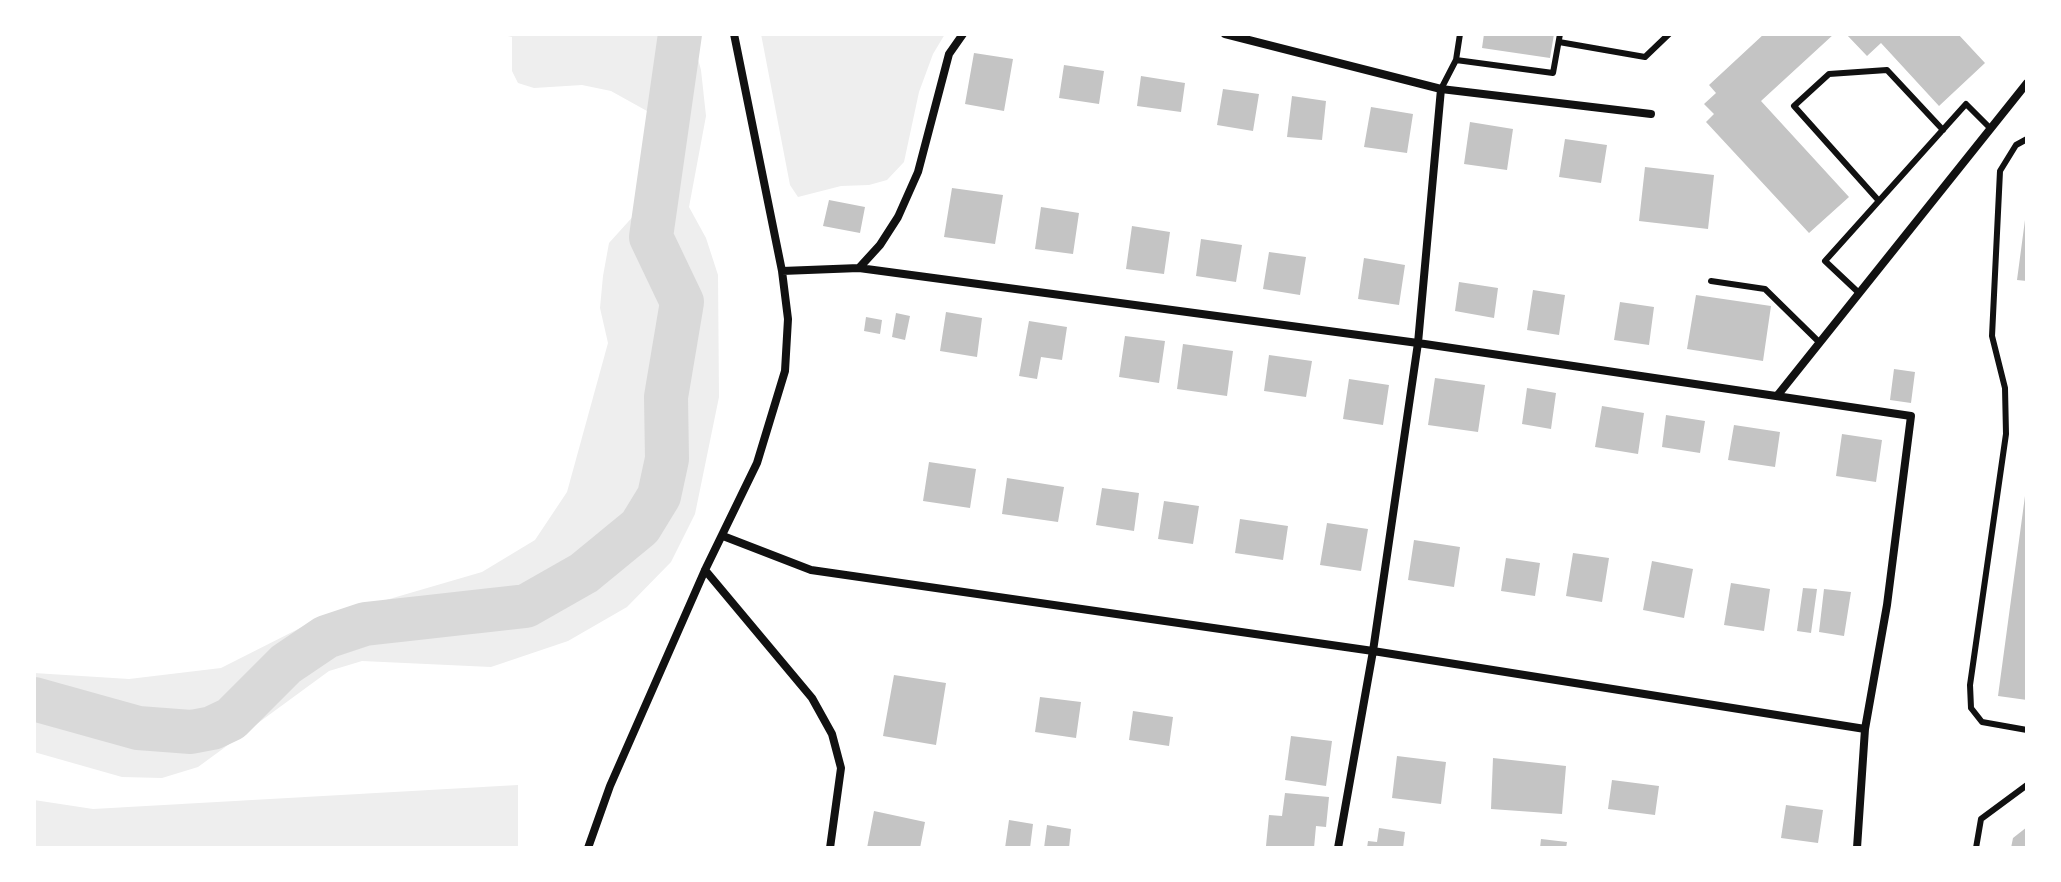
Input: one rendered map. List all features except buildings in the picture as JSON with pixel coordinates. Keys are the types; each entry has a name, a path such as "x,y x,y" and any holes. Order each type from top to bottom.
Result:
{"street":[{"path":"588,848 610,786 705,570 757,463 785,371 788,319 782,271 734,34"},
{"path":"859,268 880,245 898,217 918,172 949,54 963,34"},
{"path":"1225,34 1441,89 1651,114"},
{"path":"1777,396 2027,83"},
{"path":"1338,848 1373,651 1418,343 1441,89"},
{"path":"782,271 859,268 1418,343 1911,416 1887,605 1865,729 1857,848"},
{"path":"723,536 811,570 1373,651 1865,729"},
{"path":"705,570 812,698 832,734 841,768 830,848"}],"lane":[{"path":"1441,89 1456,60 1460,34"},
{"path":"1456,60 1553,73 1560,38 1645,57 1669,34"},
{"path":"1879,201 1794,106 1829,74 1887,70 1943,130"},
{"path":"1859,293 1825,261 1966,104 1990,128"},
{"path":"2027,139 2016,145 2000,171 1992,336 2005,388 2006,434 1970,685 1971,708 1982,722 2027,730"},
{"path":"1711,281 1765,289 1819,342"},
{"path":"1976,848 1981,819 2027,785"}],"shaded area":[{"path":"499,34 691,34 701,70 706,116 689,207 706,238 718,275 719,397 695,514 671,562 627,607 568,641 491,667 362,661 329,671 198,767 162,778 122,777 34,752 34,673 129,679 221,668 314,621 482,572 535,540 567,492 608,343 600,308 609,243 646,202 654,143 647,111 611,91 582,85 534,88 518,83 512,71 512,37"},
{"path":"761,34 945,34 933,54 919,92 904,162 887,180 869,185 841,186 798,197 790,185"},
{"path":"518,785 518,848 34,848 34,800 93,809"}],"waterway":[{"path":"34,699 138,728 191,732 212,728 231,719 286,664 326,637 365,624 526,606 584,573 640,527 659,496 667,459 666,397 682,302 651,237 680,34"}]}
